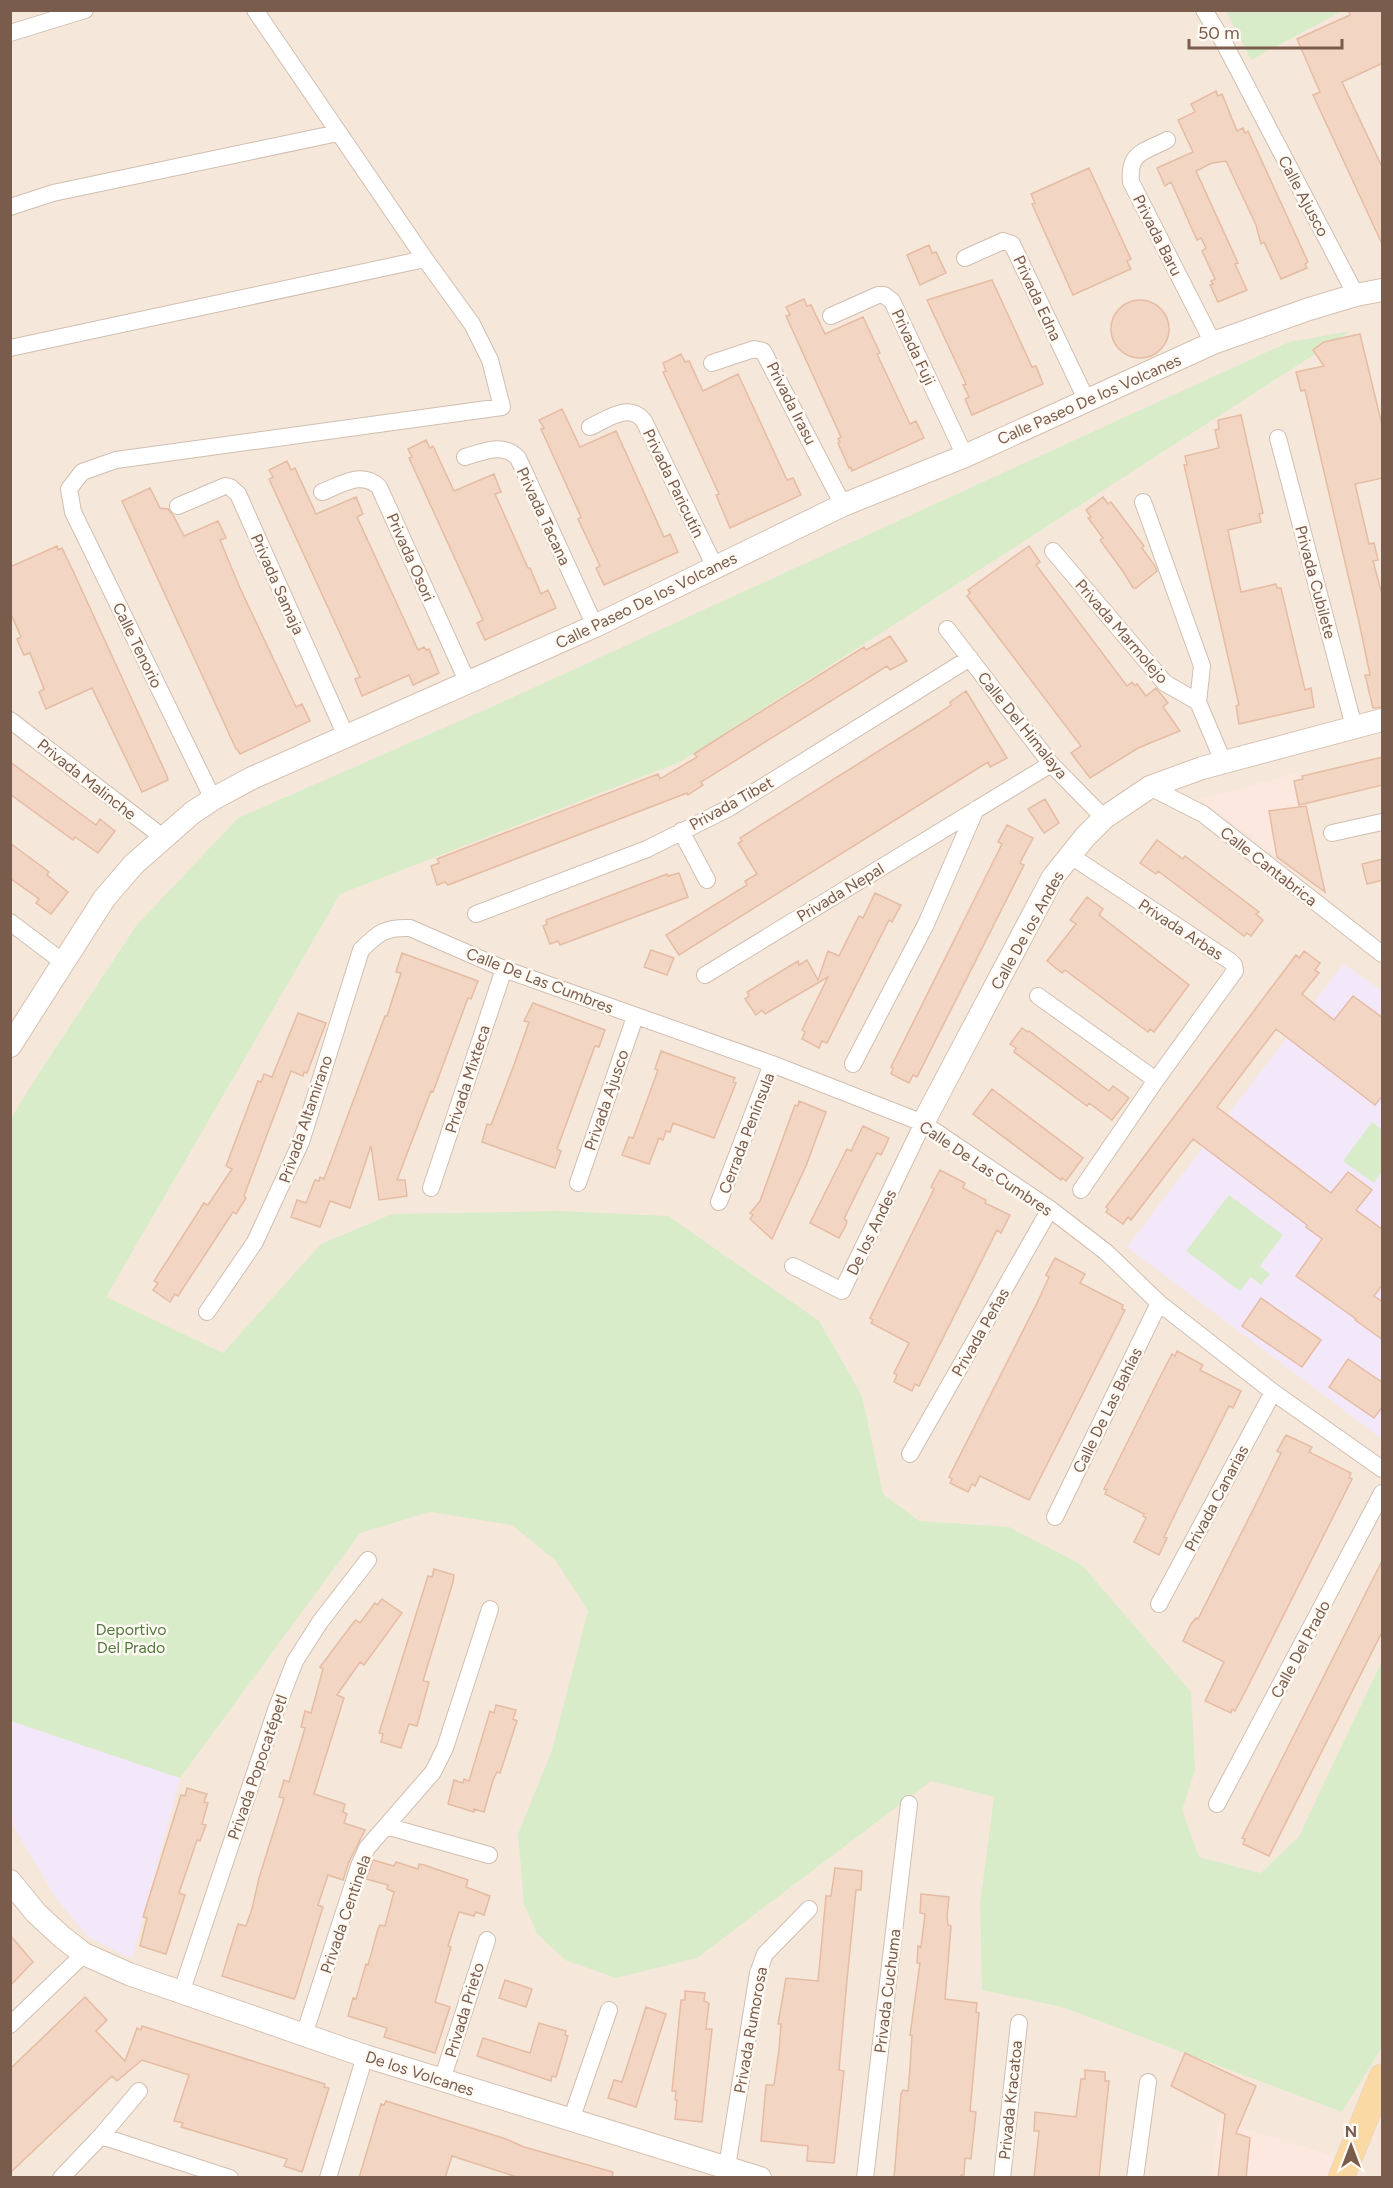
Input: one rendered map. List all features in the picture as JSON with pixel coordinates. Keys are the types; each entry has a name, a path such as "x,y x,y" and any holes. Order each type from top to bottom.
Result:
{"main road":[{"path":"1341,2178 1383,2077"}],"street":[{"path":"10,33 85,10"},
{"path":"10,348 425,260 255,10"},
{"name":"Calle Ajusco","path":"1204,10 1356,294"},
{"path":"10,207 53,193 338,133"},
{"name":"Privada Baru","path":"1167,140 1132,161 1131,182 1213,343"},
{"name":"Privada Edna","path":"965,258 1003,241 1012,244 1086,399"},
{"name":"Calle Tenorio","path":"213,799 73,512 69,489 82,472 116,460 502,406 490,360 477,333 425,260"},
{"name":"Calle Paseo De los Volcanes","path":"10,1046 104,900 133,865 192,813 213,799 252,778 595,626 843,505 965,456 1213,343 1356,294 1383,290"},
{"name":"Privada Fuji","path":"831,316 878,295 884,295 892,301 965,456"},
{"name":"Privada Irasu","path":"712,363 754,349 763,351 843,505"},
{"name":"Privada Paricutín","path":"590,427 621,413 629,411 638,414 644,421 715,567"},
{"name":"Privada Cubilete","path":"1278,438 1354,727"},
{"name":"Privada Tacana","path":"465,457 502,448 518,458 595,626"},
{"name":"Privada Osori","path":"322,492 362,478 374,482 379,487 468,683"},
{"name":"Privada Samaja","path":"178,506 225,486 238,494 346,736"},
{"path":"1143,502 1202,666 1198,702 1223,761"},
{"name":"Privada Marmolejo","path":"1053,551 1166,683 1198,702"},
{"name":"Calle Del Himalaya","path":"946,629 1051,764 1104,818"},
{"name":"Privada Tibet","path":"476,914 647,849 729,808 970,658"},
{"name":"Privada Malinche","path":"10,720 164,838"},
{"name":"Calle De los Andes","path":"923,1123 1053,877 1085,837 1104,818 1150,788 1223,761 1383,720"},
{"name":"Privada Nepal","path":"705,975 1051,764"},
{"name":"Calle Cantabrica","path":"1150,788 1203,814 1383,954"},
{"path":"853,1064 926,924 976,809"},
{"path":"1332,833 1383,822"},
{"path":"681,831 707,880"},
{"name":"Privada Arbas","path":"1071,856 1234,965 1235,971 1156,1080 1081,1190"},
{"path":"10,922 63,962"},
{"name":"Calle De Las Cumbres","path":"393,927 410,928 504,969 772,1064 923,1123 1050,1209 1106,1252 1159,1303 1274,1392 1383,1469"},
{"name":"Privada Altamirano","path":"207,1312 255,1242 301,1142 361,950 376,934 393,927"},
{"name":"Privada Mixteca","path":"431,1188 504,969"},
{"path":"1038,996 1156,1080"},
{"name":"Privada Ajusco","path":"578,1184 635,1017"},
{"name":"Cerrada Península","path":"719,1203 772,1064"},
{"name":"De los Andes","path":"793,1266 842,1291 923,1123"},
{"name":"Privada Peñas","path":"910,1454 1050,1209"},
{"name":"Calle De Las Bahías","path":"1054,1517 1159,1303"},
{"name":"Privada Canarias","path":"1159,1604 1274,1392"},
{"name":"Calle Del Prado","path":"1217,1804 1383,1493"},
{"name":"Privada Popocatépetl","path":"181,1993 272,1722 295,1661 320,1622 369,1560"},
{"name":"Privada Centinela","path":"304,2035 359,1866 367,1848 433,1772 445,1748 490,1609"},
{"name":"Privada Cuchuma","path":"865,2178 909,1804"},
{"path":"386,1826 489,1855"},
{"path":"10,1881 36,1913 84,1954 10,2025"},
{"name":"Privada Rumorosa","path":"727,2167 758,1973 765,1954 809,1909"},
{"name":"Privada Prieto","path":"442,2080 487,1940"},
{"name":"De los Volcanes","path":"84,1954 181,1993 365,2056 760,2178"},
{"path":"571,2120 609,2010"},
{"name":"Privada Kracatoa","path":"1002,2178 1019,2023"},
{"path":"328,2178 365,2056"},
{"path":"1135,2178 1148,2082"},
{"path":"61,2178 139,2091"},
{"path":"101,2136 230,2178"}],"shaded area":[{"path":"11,11 1382,11 1382,2177 11,2177"},
{"path":"1298,773 1306,806 1325,892 1200,799"},
{"path":"1343,964 1382,991 1382,1439 1127,1247"},
{"path":"10,1721 180,1778 132,1959 88,1937 56,1898 15,1829 10,1815"},
{"path":"1218,2120 1335,2157 1327,2177 1212,2178"}],"green space":[{"path":"1226,11 1342,11 1251,60"},
{"name":"Deportivo Del Prado","path":"1351,331 680,762 340,894 106,1297 223,1353 321,1244 392,1214 560,1211 668,1216 819,1321 862,1396 883,1494 919,1521 1009,1527 1082,1565 1191,1692 1195,1770 1182,1810 1199,1857 1261,1873 1299,1836 1382,1661 1382,2047 1342,2112 1062,2007 982,1990 980,1904 994,1797 931,1781 697,1958 616,1978 565,1960 537,1933 524,1904 518,1834 552,1750 588,1611 556,1561 512,1525 430,1512 360,1533 180,1778 11,1721 10,1120 136,926 238,818 496,705 1289,342"},
{"path":"1372,1122 1382,1130 1382,1171 1374,1183 1343,1161"},
{"path":"1229,1195 1283,1235 1260,1266 1270,1274 1261,1285 1251,1277 1240,1291 1186,1251"}],"building":[{"path":"1348,10 1383,10 1383,63 1342,82 1383,169 1383,246 1313,95 1320,92 1297,39 1350,15"},
{"path":"1216,91 1218,96 1222,94 1237,131 1243,128 1245,133 1248,131 1308,262 1305,264 1307,268 1281,279 1264,242 1261,244 1256,225 1226,161 1212,163 1196,171 1238,263 1235,264 1247,290 1218,302 1210,285 1215,279 1202,251 1206,248 1201,238 1197,240 1171,182 1165,186 1157,168 1193,152 1178,120 1195,112 1191,104"},
{"path":"1089,168 1131,259 1127,261 1131,269 1073,295 1032,204 1035,203 1031,194"},
{"path":"929,245 932,253 936,252 946,273 920,285 907,255"},
{"path":"992,280 1032,367 1036,366 1043,384 972,415 965,399 969,397 963,385 966,384 927,300"},
{"path":"804,299 807,306 811,305 825,334 863,317 880,353 877,354 910,424 916,421 924,438 852,471 851,467 849,468 838,443 841,437 786,316 790,315 786,307"},
{"path":"1140,300 1151,302 1164,313 1169,329 1167,340 1156,353 1140,358 1129,356 1116,345 1111,329 1113,318 1124,305"},
{"path":"1360,334 1383,429 1383,478 1355,484 1369,544 1374,543 1378,560 1373,561 1383,598 1383,707 1373,708 1365,675 1370,675 1359,622 1305,390 1301,391 1296,372 1324,366 1313,350 1324,342"},
{"path":"681,354 685,362 689,361 703,391 738,374 787,480 793,478 801,495 730,528 716,495 719,494 663,372 666,371 663,363"},
{"path":"562,409 580,447 616,431 664,537 670,534 678,552 604,585 596,568 600,566 578,519 581,517 541,429 544,428 539,420"},
{"path":"1241,415 1263,513 1259,514 1261,522 1228,530 1241,592 1276,584 1277,588 1281,588 1305,690 1311,688 1314,707 1239,724 1236,706 1239,705 1184,465 1187,465 1185,456 1219,448 1215,430 1219,429 1218,420"},
{"path":"426,440 430,448 433,446 454,491 494,474 501,492 495,494 528,568 541,594 548,590 556,608 485,640 477,623 483,620 409,458 412,457 408,449"},
{"path":"287,461 291,470 295,468 316,514 356,497 363,514 357,517 418,650 424,647 426,650 429,649 439,673 413,685 409,675 362,696 355,679 360,677 269,479 273,477 269,470"},
{"path":"150,488 160,508 168,509 184,536 218,521 226,538 220,540 240,588 296,707 302,704 310,721 240,754 236,749 122,501"},
{"path":"1103,497 1108,504 1111,502 1144,546 1142,548 1157,571 1136,588 1133,588 1100,540 1103,538 1088,518 1091,517 1086,510"},
{"path":"57,546 58,550 62,548 74,573 167,776 168,780 142,792 92,688 46,709 39,692 44,689 30,653 24,655 18,642 17,639 21,637 10,612 10,567"},
{"path":"1029,546 1040,562 1036,565 1127,686 1132,682 1135,686 1137,684 1146,696 1156,688 1168,703 1163,707 1180,731 1138,748 1090,778 1071,753 1081,746 967,596 970,593 968,590"},
{"path":"890,636 907,661 890,670 887,666 701,782 703,785 688,795 687,793 448,885 445,882 437,885 431,866 439,863 437,859 658,774 660,779 697,757 694,754 864,647 866,650"},
{"path":"966,691 1007,758 990,767 988,762 679,955 666,935 747,885 745,881 757,874 738,843 742,841 740,838 936,715"},
{"path":"1383,757 1383,785 1299,805 1294,781 1303,779 1302,776"},
{"path":"10,762 96,825 100,819 115,831 98,853 75,837 73,840 10,794"},
{"path":"1045,799 1059,823 1044,833 1028,809"},
{"path":"1306,806 1325,892 1277,857 1269,811"},
{"path":"1007,825 1033,838 1020,863 1024,865 917,1077 913,1075 909,1083 891,1074 893,1069 891,1067 1002,844 998,842"},
{"path":"1157,840 1183,859 1185,856 1259,912 1256,914 1263,920 1251,936 1247,933 1244,936 1158,871 1156,874 1140,863"},
{"path":"10,843 49,872 47,875 68,892 51,914 36,903 39,899 10,878"},
{"path":"1383,859 1383,880 1367,884 1362,864"},
{"path":"679,873 688,897 560,945 558,941 550,944 543,926 547,924 546,920 667,874 668,876"},
{"path":"875,893 901,905 892,922 889,920 827,1043 822,1041 819,1048 802,1039 805,1032 802,1030 828,977 765,1014 762,1010 756,1015 745,999 749,996 747,992 798,961 799,965 807,960 818,980 828,951 839,956 859,916 863,918"},
{"path":"1087,897 1103,909 1099,915 1189,985 1154,1032 1150,1029 1148,1032 1065,970 1062,973 1047,961 1076,924 1070,920"},
{"path":"651,950 674,958 667,975 644,967"},
{"path":"1304,951 1320,963 1315,970 1319,973 1302,994 1334,1020 1353,996 1383,1018 1383,1095 1375,1105 1276,1029 1217,1107 1331,1193 1348,1172 1372,1190 1356,1210 1383,1230 1383,1284 1374,1296 1383,1302 1383,1340 1296,1276 1322,1239 1306,1227 1307,1225 1193,1139 1131,1220 1128,1217 1123,1224 1106,1212 1108,1209 1106,1207 1296,955 1299,958"},
{"path":"402,953 478,981 471,999 468,998 397,1180 405,1180 407,1196 379,1200 371,1146 350,1208 330,1201 320,1227 291,1217 297,1200 306,1203 315,1180 319,1181 320,1177 324,1179 385,1016 387,1016 401,973 396,972"},
{"path":"533,1003 605,1030 599,1047 595,1046 557,1149 561,1151 555,1168 482,1142 487,1124 491,1125 514,1065 529,1022 524,1021"},
{"path":"298,1013 326,1023 307,1073 304,1072 303,1076 291,1071 244,1196 246,1198 236,1214 233,1212 178,1296 175,1294 170,1302 153,1290 158,1283 154,1281 204,1203 208,1205 232,1169 226,1166 258,1081 261,1082 264,1074 272,1077"},
{"path":"1022,1028 1109,1091 1113,1086 1129,1098 1112,1120 1089,1103 1087,1106 1014,1052 1016,1048 1010,1044"},
{"path":"661,1051 735,1078 733,1082 736,1083 714,1138 673,1123 670,1132 666,1131 663,1140 659,1138 649,1164 622,1155 629,1137 633,1138 658,1070 655,1069"},
{"path":"992,1089 1083,1158 1066,1181 1062,1178 1061,1180 973,1114"},
{"path":"799,1101 826,1112 806,1166 772,1239 750,1219 753,1215 750,1213 760,1201 795,1105 798,1106"},
{"path":"863,1126 889,1138 881,1155 877,1153 864,1178 844,1219 847,1221 846,1225 839,1238 810,1223 847,1149 851,1151"},
{"path":"940,1170 965,1183 963,1188 986,1200 985,1203 1010,1215 1001,1233 997,1230 919,1386 915,1384 912,1391 894,1382 897,1375 894,1373 909,1343 871,1323 873,1320 870,1318 934,1189 931,1187"},
{"path":"1055,1258 1085,1274 1080,1283 1123,1305 1122,1309 1125,1310 1029,1500 980,1476 975,1486 972,1484 968,1492 950,1483 952,1479 949,1477 1037,1303 1049,1277 1046,1275"},
{"path":"1261,1298 1321,1340 1302,1367 1242,1326"},
{"path":"1177,1351 1203,1365 1200,1370 1241,1391 1233,1408 1229,1406 1164,1537 1167,1538 1159,1555 1134,1542 1146,1518 1144,1514 1105,1494 1107,1490 1104,1489 1172,1354 1175,1356"},
{"path":"1348,1359 1383,1383 1383,1406 1374,1418 1329,1387"},
{"path":"1286,1435 1312,1447 1309,1452 1351,1473 1349,1478 1352,1479 1244,1694 1235,1711 1232,1709 1231,1713 1205,1701 1224,1662 1183,1641 1191,1624 1196,1618 1198,1619 1258,1500 1281,1453 1277,1451"},
{"path":"1383,1559 1383,1630 1269,1856 1243,1844 1245,1839 1242,1838"},
{"path":"434,1569 454,1575 453,1582 423,1681 429,1682 417,1726 409,1724 401,1748 381,1742 383,1734 379,1733 428,1576 432,1577"},
{"path":"382,1599 402,1613 364,1665 360,1662 337,1695 344,1698 314,1794 345,1804 343,1812 347,1814 344,1823 365,1830 343,1880 328,1875 318,1905 323,1907 294,1999 222,1976 238,1924 246,1926 252,1909 259,1878 284,1798 279,1797 284,1780 289,1782 305,1728 301,1727 305,1711 311,1713 323,1669 320,1667 353,1623 356,1620 360,1623 375,1603 377,1605"},
{"path":"496,1705 516,1710 513,1719 517,1721 500,1773 497,1772 493,1780 484,1812 474,1809 474,1812 448,1804 454,1780 463,1783 464,1779 469,1781 490,1711 494,1713"},
{"path":"187,1788 207,1794 204,1802 208,1803 202,1824 206,1825 200,1841 197,1840 179,1893 185,1895 166,1954 140,1946 147,1918 143,1917 181,1795 185,1796"},
{"path":"373,1860 394,1866 396,1862 418,1869 419,1864 424,1865 468,1880 466,1887 490,1896 484,1915 476,1912 474,1916 459,1912 448,1946 451,1947 435,2002 450,2007 435,2053 384,2037 387,2028 348,2016 353,1998 356,1999 366,1964 368,1965 378,1929 380,1925 385,1926 394,1892 387,1889 388,1885 366,1879"},
{"path":"835,1868 862,1871 861,1890 856,1890 847,1980 839,2070 844,2071 834,2163 807,2161 808,2146 761,2141 766,2085 774,2085 781,2024 778,2024 786,1978 818,1981 826,1896 831,1896"},
{"path":"921,1894 949,1897 947,1917 948,1925 951,1926 945,1999 977,2003 976,2012 979,2013 970,2111 976,2112 971,2159 965,2158 964,2175 961,2175 961,2178 894,2178 901,2094 903,2090 908,2091 912,2035 910,2035 920,1963 917,1963 918,1946 921,1947 925,1914 920,1913"},
{"path":"10,1935 33,1962 10,1986"},
{"path":"505,1980 532,1989 526,2007 499,1998"},
{"path":"685,1991 705,1993 704,2001 709,2003 706,2029 712,2029 702,2122 675,2119 677,2100 675,2100 676,2091 672,2091 681,2000 685,2000"},
{"path":"85,1997 107,2020 96,2031 125,2061 137,2028 141,2030 142,2026 325,2084 324,2087 329,2088 302,2172 284,2166 287,2159 181,2127 183,2123 174,2121 189,2075 142,2060 117,2081 112,2076 10,2173 10,2069"},
{"path":"646,2007 666,2014 636,2107 608,2098 614,2080 622,2082"},
{"path":"539,2023 566,2031 565,2035 568,2036 556,2077 552,2076 551,2081 477,2056 483,2038 530,2053"},
{"path":"1185,2053 1256,2086 1236,2133 1250,2138 1246,2178 1218,2178 1225,2114 1171,2086"},
{"path":"1085,2070 1105,2072 1105,2081 1109,2081 1099,2178 1034,2178 1039,2131 1034,2131 1035,2112 1076,2117 1081,2079 1085,2079"},
{"path":"386,2101 506,2139 524,2147 613,2172 612,2178 520,2178 452,2156 445,2178 359,2178 381,2104 384,2105"}]}
